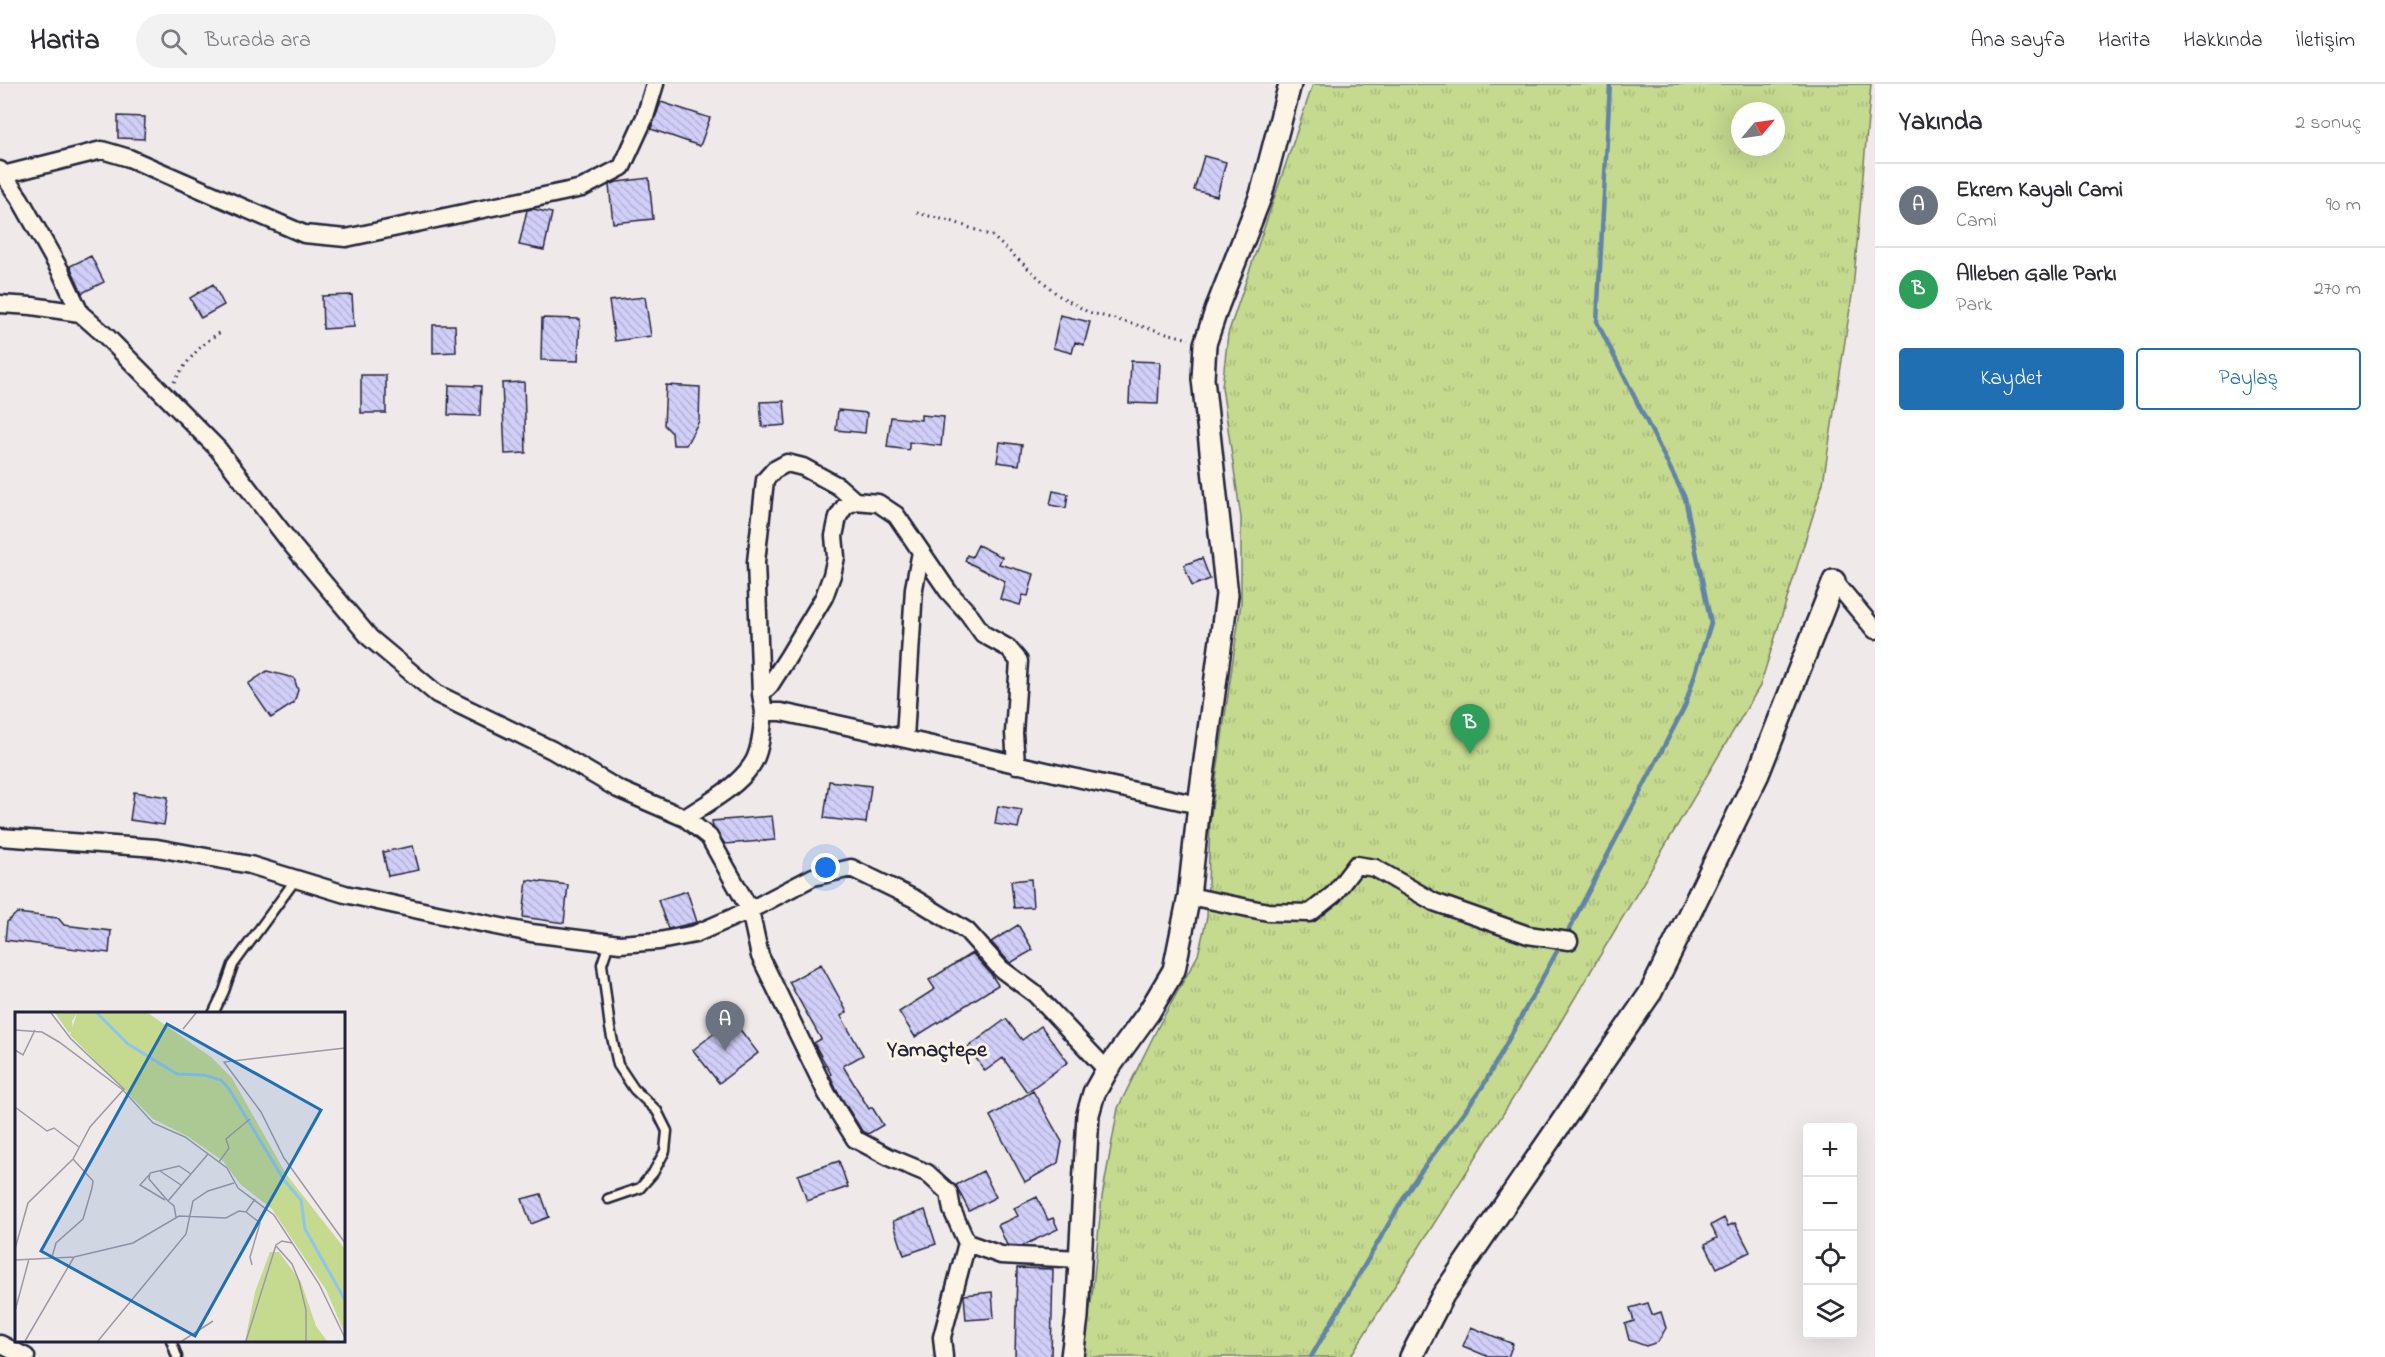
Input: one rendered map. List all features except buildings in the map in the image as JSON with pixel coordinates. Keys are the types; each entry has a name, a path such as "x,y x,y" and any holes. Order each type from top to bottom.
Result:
{"street":[{"path":"656,84 645,117 622,167 582,188 346,238 304,234 129,158 102,150 2,173 20,199 62,272 80,313 218,448 292,545 370,638 437,694 552,750 618,789 685,818 709,837 750,910 760,956 827,1095 855,1139 891,1158 927,1173 949,1193 952,1210 967,1243 942,1337 944,1357"},
{"path":"1072,1357 1081,1259 1088,1114 1094,1093 1107,1070 1149,1012 1174,970 1189,896 1198,805 1227,595 1203,379 1205,344 1261,195 1290,84"},
{"path":"0,304 80,313"},
{"path":"685,818 730,787 752,765 760,739 764,712 761,694 756,562 765,480 774,470 788,463 803,467 838,486 855,501"},
{"path":"761,694 770,685 824,597 836,556 834,536 838,517 845,506 855,501 878,503 896,515 983,634 1008,648 1019,661 1014,733 1016,765"},
{"path":"905,738 914,588 921,552"},
{"path":"1411,1357 1443,1295 1651,992 1758,774 1834,581 1875,630"},
{"path":"764,712 781,712 905,738 1198,805"},
{"path":"0,837 157,848 250,865 345,894 531,933 620,944 659,941 695,934 750,910 813,876 851,868 915,899 967,931 1001,969 1035,994 1107,1070"},
{"path":"1189,896 1268,912 1310,913 1334,894 1356,865 1375,868 1434,902 1528,935 1569,941"},
{"path":"967,1243 1001,1255 1081,1259"},
{"path":"0,1344 26,1357"}],"lane":[{"path":"214,1012 233,965 296,879"},
{"path":"608,1199 640,1188 653,1173 665,1151 667,1131 657,1111 634,1089 618,1065 610,1028 602,964 609,943"},
{"path":"171,1342 177,1357"}],"path":[{"path":"917,213 954,222 992,236 1058,295 1088,312 1205,344"},
{"path":"166,397 192,356 210,338 221,332"}],"green space":[{"path":"1313,84 1871,84 1853,289 1823,483 1760,686 1554,1033 1350,1357 1082,1357 1092,1296 1102,1197 1118,1108 1159,1025 1198,955 1207,917 1210,822 1241,603 1241,518 1222,387 1228,334"}],"waterway":[{"path":"1565,937 1685,706 1711,623 1685,498 1597,322 1610,84"},
{"path":"1311,1357 1412,1184 1483,1086 1561,944"}],"place":[{"name":"Alleben Galle Parkı","path":"1470,754"},
{"name":"Ekrem Kayalı Cami","path":"725,1051"}],"district":[{"name":"Yamaçtepe","path":"937,1051"}]}
